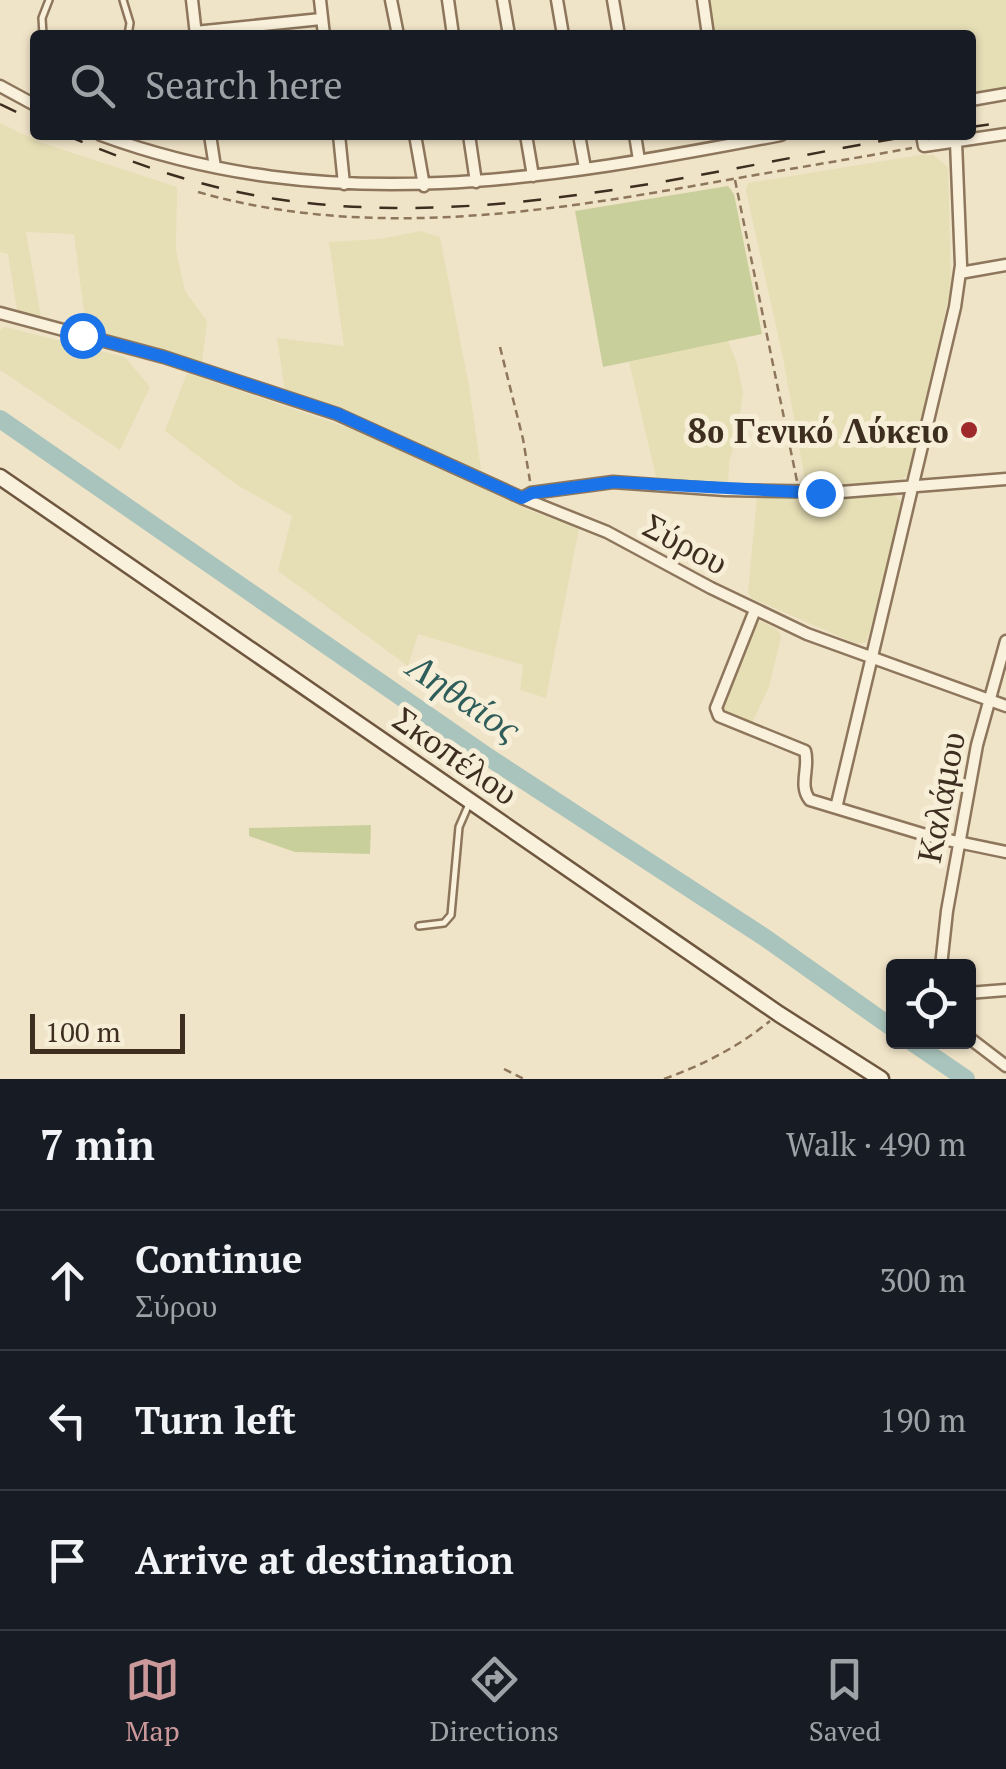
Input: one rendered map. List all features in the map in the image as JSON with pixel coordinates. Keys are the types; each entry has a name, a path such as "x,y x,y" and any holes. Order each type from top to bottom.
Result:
{"main road":[{"name":"Σκοπέλου","path":"0,476 779,1014 881,1079"}],"street":[{"path":"192,0 195,30"},
{"path":"320,0 323,30"},
{"path":"392,0 397,30"},
{"path":"448,0 452,30"},
{"path":"502,0 508,30"},
{"path":"558,0 562,30"},
{"path":"613,0 618,30"},
{"path":"703,0 707,30"},
{"path":"220,30 321,18"},
{"path":"0,86 30,102"},
{"path":"976,99 1006,94"},
{"path":"976,139 1006,134"},
{"path":"116,140 215,167 344,184 424,186 533,176 640,160 726,140"},
{"path":"211,140 215,167"},
{"path":"340,140 344,184"},
{"path":"416,140 424,186"},
{"path":"470,140 476,182"},
{"path":"527,140 533,176"},
{"path":"580,140 585,168"},
{"path":"637,140 640,160"},
{"path":"923,140 968,140"},
{"path":"836,808 956,306 960,274 956,142"},
{"path":"960,274 1006,264"},
{"name":"Σύρου","path":"0,313 164,357 308,403 618,537 755,610 871,659 1006,706"},
{"path":"527,496 614,482 800,492 1006,479"},
{"path":"755,610 720,693 717,714 806,751 805,795 813,801 958,843 1006,852"},
{"name":"Καλάμου","path":"942,959 977,745 1006,641"},
{"path":"976,993 1006,990"},
{"path":"976,1044 1006,1066"}],"lane":[{"path":"43,30 42,18 49,0"},
{"path":"123,0 129,30"},
{"path":"419,926 444,923 451,915 459,827 471,802"}],"path":[{"path":"198,192 305,214 447,219 563,208 734,179 923,140"},
{"path":"734,179 800,492"},
{"path":"500,347 523,439 527,496"},
{"path":"664,1079 734,1048 779,1014"},
{"path":"504,1069 524,1079"}],"shaded area":[{"path":"710,0 1006,0 1006,90 976,95 976,30 714,30"},
{"path":"0,123 30,140 177,187 176,250 185,291 207,321 202,363 86,328 74,234 26,232 41,317 17,310 8,254 0,252"},
{"path":"933,155 948,167 951,287 908,477 877,484 806,485 746,191 748,183"},
{"path":"421,231 440,237 481,469 387,428 285,392 277,338 344,346 329,242 380,239"},
{"path":"5,327 125,357 150,387 120,450 0,370 0,330"},
{"path":"728,341 743,392 728,486 657,481 629,362"},
{"path":"187,373 352,429 531,511 579,528 546,698 520,690 523,665 418,634 408,666 278,571 292,516 237,485 165,431"},
{"path":"891,494 901,501 901,510 867,642 857,644 751,598 748,591 757,498"},
{"path":"760,621 778,630 781,637 769,687 752,723 724,715 719,709 751,629"}],"green space":[{"path":"728,186 734,194 762,334 603,367 575,211"},
{"path":"371,825 370,854 295,852 249,836 249,828"}],"waterway":[{"name":"Ληθαίος","path":"0,419 485,755 767,939 886,1023"},
{"name":"Ληθαίος","path":"922,1049 966,1079"}],"railway":[{"path":"0,104 30,119"},
{"path":"976,126 1006,122"},
{"path":"78,140 169,174 222,188 276,199 356,207 437,207 598,192 889,140"}],"place":[{"name":"8ο Γενικό Λύκειο","path":"969,430"}],"route":[{"path":"82,335 164,357 338,414 522,498 526,494 614,482 820,493"}]}
